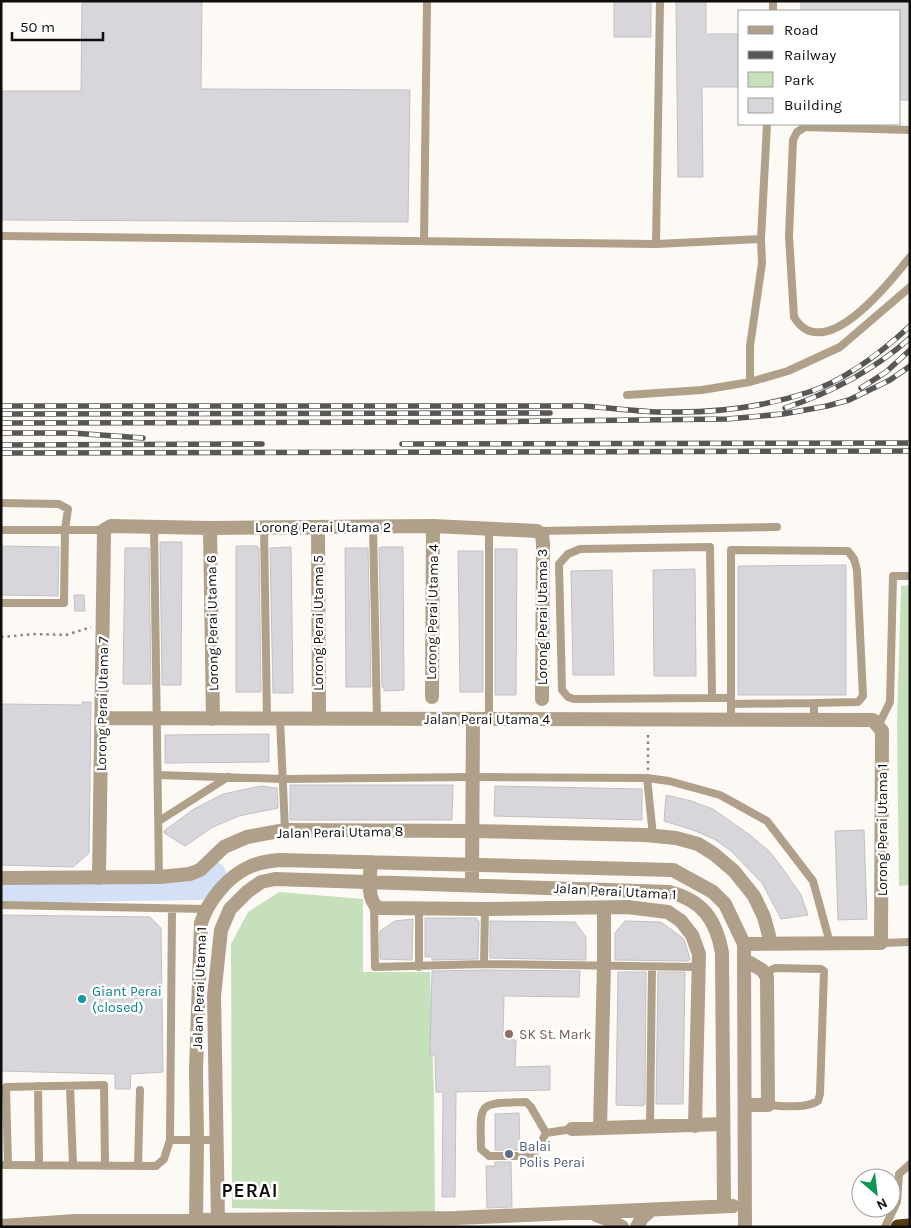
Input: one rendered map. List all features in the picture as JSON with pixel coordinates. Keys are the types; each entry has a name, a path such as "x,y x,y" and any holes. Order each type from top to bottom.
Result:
{"highway":[{"path":"898,1227 910,1226"}],"street":[{"name":"Lorong Perai Utama 2","path":"104,530 111,526 210,528 433,526 540,533"},
{"name":"Lorong Perai Utama 4","path":"432,697 433,526"},
{"name":"Lorong Perai Utama 5","path":"318,527 318,719"},
{"name":"Lorong Perai Utama 6","path":"210,528 213,718"},
{"name":"Lorong Perai Utama 7","path":"100,878 104,530"},
{"name":"Lorong Perai Utama 3","path":"540,533 542,699"},
{"name":"Jalan Perai Utama 4","path":"102,718 731,719 875,723"},
{"path":"472,884 473,719"},
{"name":"Lorong Perai Utama 1","path":"875,723 882,731 882,943"},
{"name":"Jalan Perai Utama 8","path":"1,878 159,877 190,874 200,870 224,847 246,838 285,830 473,831"},
{"path":"473,831 653,836 676,838 698,844 714,854 734,871 754,896 764,917 771,944"},
{"name":"Jalan Perai Utama 1","path":"196,1221 196,1070 201,923 205,909 213,897 239,873 262,863 280,860 673,870 714,892 725,904 744,944 745,1227"},
{"path":"371,862 371,899 374,905"},
{"name":"Jalan Perai Utama 1","path":"218,1220 214,996 221,930 230,909 247,892 261,882 276,878 669,892 683,896 697,904 706,913 719,938 722,953 724,1206"},
{"name":"Jalan Perai Utama 1","path":"374,905 378,908 485,909 627,907 668,912 681,921 692,935 699,954 695,1126"},
{"path":"600,1128 604,908"},
{"path":"744,944 882,943"},
{"path":"745,960 765,973 767,977 768,1105 745,1105"},
{"path":"572,1129 650,1128 724,1124"},
{"path":"1,1226 75,1221 455,1218 745,1206"},
{"path":"637,1227 642,1218 651,1210"},
{"path":"591,1213 622,1227"}],"lane":[{"path":"424,241 427,1"},
{"path":"656,244 660,1"},
{"path":"750,382 750,346 762,263 761,240 767,125"},
{"path":"910,130 805,127 797,132 793,140 789,236 794,317 797,323 815,332 826,331 854,318 887,286 910,257"},
{"path":"1,236 656,244 761,240"},
{"path":"627,395 702,390 750,382 788,371 840,347 910,287"},
{"path":"1,503 59,504 68,509 65,529 64,603 1,603"},
{"path":"154,526 159,877"},
{"path":"264,527 274,719 283,780 285,830"},
{"path":"373,527 377,719"},
{"path":"540,533 777,527"},
{"path":"489,529 489,719"},
{"path":"1,530 104,530"},
{"path":"712,698 710,547 580,549 568,554 559,564 562,690 568,697 574,699 712,698 731,701 814,703 858,702 863,696 857,570 854,559 848,551 731,550 731,701 731,719"},
{"path":"875,723 890,702 893,576 910,576"},
{"path":"814,703 814,720"},
{"path":"158,775 283,780 472,777 648,778 669,782 720,795 766,821 813,881 830,943"},
{"path":"159,821 228,777"},
{"path":"648,778 653,836"},
{"path":"1,905 205,909"},
{"path":"374,905 375,967 484,964 698,967"},
{"path":"418,908 419,967"},
{"path":"105,1165 104,1085 6,1087 4,1165 156,1166 164,1159 170,1140 172,909"},
{"path":"484,964 485,909"},
{"path":"882,943 910,942"},
{"path":"650,1128 652,966"},
{"path":"765,973 775,968 821,969 824,971 820,1094 818,1101 813,1104 792,1106 768,1105"},
{"path":"38,1086 39,1165"},
{"path":"70,1086 73,1165"},
{"path":"138,1166 140,1090"},
{"path":"526,1102 546,1133 532,1156 489,1156 481,1149 480,1114 484,1108 491,1104 526,1102"},
{"path":"546,1133 572,1129"},
{"path":"170,1140 216,1140"},
{"path":"885,1227 897,1202 898,1174 910,1164"}],"path":[{"path":"1,637 36,634 66,635 89,628 103,621"},
{"path":"648,719 648,778"}],"green space":[{"path":"910,585 910,885 899,886 897,723 901,586"},
{"path":"279,892 363,899 363,972 430,972 435,1212 232,1208 231,944 248,912"}],"building":[{"path":"82,1 202,1 201,89 410,90 408,222 1,220 1,91 81,91"},
{"path":"614,1 651,1 651,37 614,37"},
{"path":"676,1 706,1 706,34 738,34 738,87 702,87 703,177 678,177"},
{"path":"801,1 910,1 910,100 901,100 901,10 801,10"},
{"path":"160,542 182,542 181,685 162,685"},
{"path":"1,546 59,547 58,596 1,595"},
{"path":"236,546 257,546 259,548 261,692 236,692"},
{"path":"291,547 293,693 273,693 270,548"},
{"path":"403,547 404,690 384,691 384,687 382,687 379,548"},
{"path":"125,548 149,548 151,684 123,684"},
{"path":"345,548 368,548 371,687 346,687"},
{"path":"495,549 517,549 516,695 495,695"},
{"path":"458,551 483,551 483,692 460,692"},
{"path":"846,565 846,695 738,695 738,566"},
{"path":"695,569 696,676 654,676 653,570"},
{"path":"612,570 614,675 573,675 571,571"},
{"path":"74,595 84,595 85,611 75,611"},
{"path":"82,702 91,702 89,853 73,867 1,865 1,704 82,705"},
{"path":"269,734 269,762 165,763 165,735"},
{"path":"290,785 453,785 452,820 290,820"},
{"path":"261,786 277,788 278,808 239,816 213,827 185,846 164,833 164,831 194,809 223,794"},
{"path":"495,786 642,789 642,820 494,816"},
{"path":"666,795 713,809 750,835 770,852 783,869 801,895 808,915 781,919 762,883 731,851 714,839 664,821"},
{"path":"864,830 867,919 838,920 835,831"},
{"name":"Giant Perai (closed)","path":"1,915 150,917 161,928 163,1072 131,1074 130,1089 115,1089 115,1074 1,1071"},
{"path":"425,918 477,918 477,921 479,921 478,959 432,960 432,957 425,957"},
{"path":"413,919 412,960 380,959 380,931 395,921"},
{"path":"490,921 575,922 586,937 586,960 490,958"},
{"path":"625,921 661,922 684,939 690,959 688,961 615,960 615,933"},
{"name":"SK St. Mark","path":"432,971 580,971 579,997 504,996 503,1039 516,1040 515,1067 550,1066 550,1090 456,1092 455,1197 442,1197 443,1092 436,1092 435,1055 430,1055"},
{"path":"618,972 646,972 645,1104 643,1106 616,1105"},
{"path":"658,972 685,972 683,1104 656,1104"},
{"path":"519,1113 520,1150 495,1150 495,1114"},
{"path":"495,1162 511,1162 512,1207 487,1208 486,1166 495,1166"}],"waterway":[{"path":"1,892 200,889 215,873"}],"railway":[{"path":"1,406 579,406 655,412 720,410 774,402 823,387 863,364 910,326"},
{"path":"785,408 835,388 882,360 910,338"},
{"path":"861,388 886,372 910,350"},
{"path":"1,423 455,422 727,419 783,414 849,400 890,380 910,366"},
{"path":"1,414 550,413"},
{"path":"1,433 72,433 143,438"},
{"path":"402,444 910,443"},
{"path":"1,445 262,444"},
{"path":"1,453 910,451"}],"place":[{"name":"Giant Perai (closed)","path":"82,999"},
{"name":"SK St. Mark","path":"509,1034"},
{"name":"Balai Polis Perai","path":"509,1154"}],"district":[{"name":"PERAI","path":"250,1190"}]}
